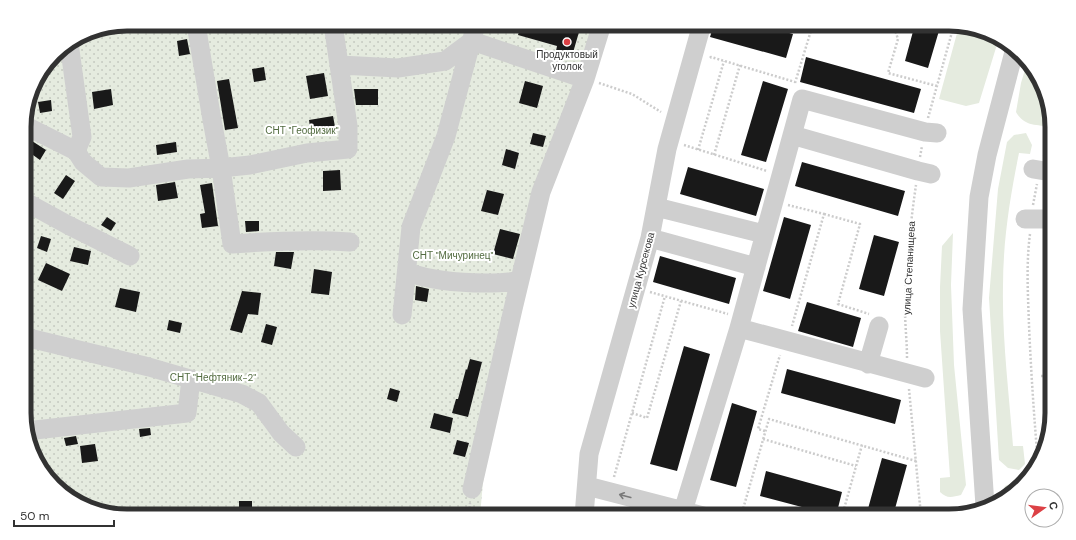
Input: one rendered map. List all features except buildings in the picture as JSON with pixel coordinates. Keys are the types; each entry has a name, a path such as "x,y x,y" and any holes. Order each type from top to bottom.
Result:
{"street":[{"path":"197,31 221,168 232,244 267,241 310,240 350,242"},
{"path":"31,128 76,151 83,162 101,177 129,178 188,169 250,165 307,153 348,149 348,126 334,31"},
{"path":"472,489 541,192 585,79 600,31"},
{"name":"улица Курсекова","path":"585,509 589,454 650,238 667,149 700,31"},
{"path":"340,65 398,68 445,61 474,33"},
{"path":"474,33 585,79"},
{"path":"402,315 411,227 446,136 474,33"},
{"path":"70,50 82,136 76,151"},
{"path":"985,502 972,309 980,197 987,155 1013,56"},
{"path":"684,509 740,323 802,99 931,132"},
{"path":"792,135 924,172"},
{"path":"31,205 130,256"},
{"path":"656,207 764,234"},
{"path":"1028,219 1045,219"},
{"path":"650,238 756,267"},
{"path":"407,272 421,277 458,283 510,283 520,280"},
{"path":"740,323 785,341 916,376"},
{"path":"868,364 879,326"},
{"path":"31,339 149,367 242,394 259,403 281,433 296,447"},
{"path":"33,430 187,413 191,379"},
{"path":"587,486 675,509"}],"path":[{"path":"802,99 794,84 811,31"},
{"path":"895,31 898,39 888,73 937,86"},
{"name":"улица Степанищева","path":"920,509 916,461 916,376 905,308 908,259 912,212 924,172 937,86 952,31"},
{"path":"709,62 711,57 795,82"},
{"path":"698,150 724,61"},
{"path":"714,155 740,66"},
{"path":"585,79 632,94 674,120"},
{"path":"686,141 684,146 781,175"},
{"path":"1037,451 1031,391 1028,298 1028,219 1045,156"},
{"path":"774,201 860,224 838,304 878,316 879,326"},
{"path":"765,431 758,429 824,214"},
{"path":"636,288 666,296 740,323"},
{"path":"610,492 666,296"},
{"path":"632,414 647,418 680,301"},
{"path":"743,509 769,419 916,461"},
{"path":"763,440 856,466"},
{"path":"844,509 862,445"}],"green space":[{"path":"127,31 596,31 558,157 498,404 483,482 481,509 127,509 96,504 79,496 59,481 51,472 38,450 34,438 31,413 31,120 38,90 51,68 68,51 84,41 102,34"},
{"path":"957,32 974,34 997,44 979,103 966,106 939,99"},
{"path":"1025,69 1038,90 1042,102 1045,126 1026,122 1019,117 1016,112"},
{"path":"1026,133 1032,145 1030,154 1019,153 1008,219 1003,269 1005,346 1013,446 1023,446 1025,464 1019,470 1008,468 999,460 989,298 998,189 1007,142 1014,135"},
{"path":"953,233 951,285 954,365 966,485 961,495 950,497 945,496 940,492 940,478 950,477 940,331 940,287 942,246"},
{"path":"1015,482 1002,494 1005,486"}],"place":[{"name":"Продуктовый уголок","path":"567,42"}],"park label":[{"name":"СНТ \"Геофизик\"","path":"302,130"},
{"name":"СНТ \"Мичуринец\"","path":"453,255"},
{"name":"СНТ \"Нефтяник-2\"","path":"213,377"}]}
